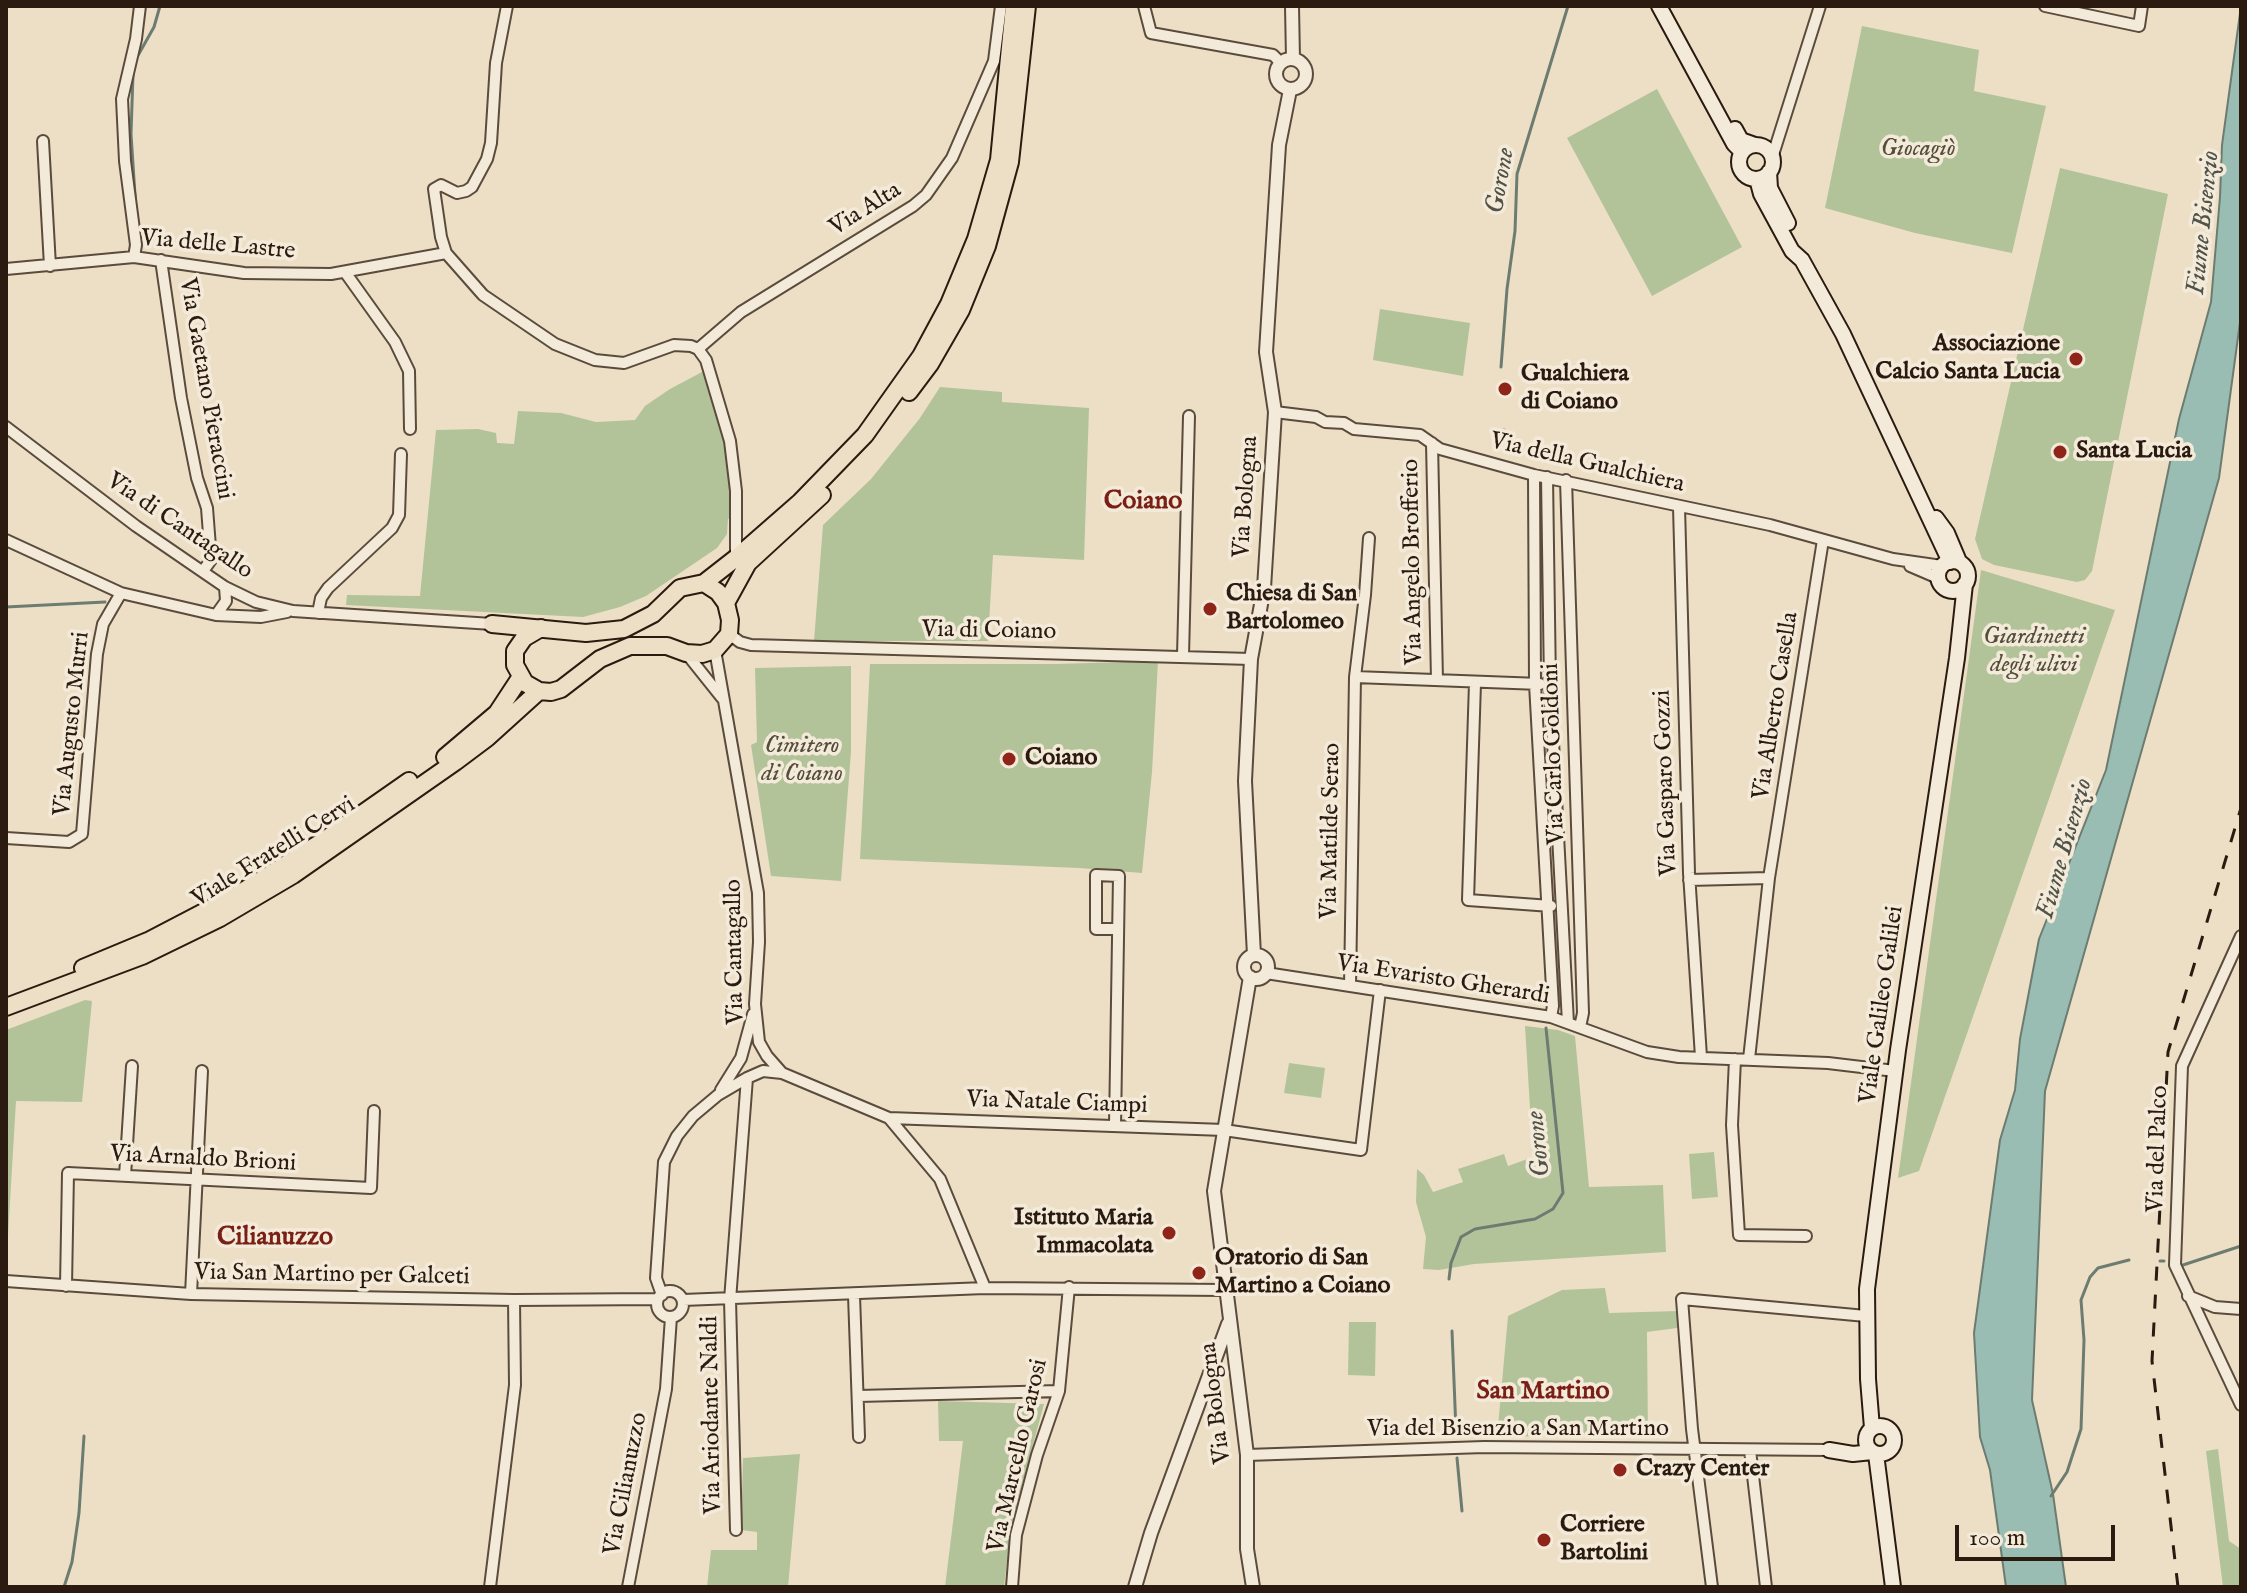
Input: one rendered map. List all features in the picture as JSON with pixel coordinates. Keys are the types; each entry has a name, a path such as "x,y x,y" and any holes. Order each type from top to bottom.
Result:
{"main road":[{"path":"492,624 586,633 624,629 653,614 680,588 704,583 736,558 800,502 865,435 921,356 949,304 976,239 999,160 1014,6"},
{"path":"726,603 748,563 805,513 872,443 930,364 961,310 987,246 1010,162 1027,6"},
{"name":"Viale Galileo Galilei","path":"1659,6 1734,144 1763,158"},
{"name":"Viale Galileo Galilei","path":"1666,6 1741,140 1763,158 1770,188 1800,247 1802,260 1843,334 1920,496 1947,533 1947,572 1959,639"},
{"name":"Viale Galileo Galilei","path":"1893,1587 1868,1379 1866,1316 1878,1193 1965,584 1966,571 1947,572"},
{"path":"1947,572 1959,589 1965,584"},
{"path":"704,583 718,592 726,603 730,620 729,634 715,650"},
{"path":"492,624 515,651"},
{"path":"539,691 520,678 515,665 515,651 524,638 541,628"},
{"name":"Viale Fratelli Cervi","path":"6,1007 142,956 268,890 329,852 455,762 539,691 561,689 600,659 630,646 667,646 686,653 702,654 715,650"},
{"name":"Viale Fratelli Cervi","path":"6,996 148,941 283,867 451,752 497,713 520,678"},
{"name":"Viale Galileo Galilei","path":"1868,1379 1894,1440 1875,1445"},
{"path":"1829,1450 1853,1454 1875,1445 1880,1426 1888,1428"}],"street":[{"path":"134,257 136,245 125,161 122,99 140,6"},
{"path":"507,6 496,63 491,143 487,159 472,187 466,191 457,193 441,185 434,189 446,253 483,295 555,344 595,360 624,363 674,345 698,349 706,360 730,441 736,491 736,558"},
{"name":"Via Alta","path":"698,349 741,312 926,195 952,158 994,61 1001,6"},
{"path":"1144,6 1151,33 1273,55 1287,61"},
{"name":"Via Bologna","path":"1287,61 1304,65 1307,78 1302,85 1290,90 1282,87 1276,71 1287,61 1292,6"},
{"path":"1763,158 1820,6"},
{"path":"2045,6 2139,26 2142,6"},
{"name":"Via Bologna","path":"1253,1587 1247,1549 1247,1455 1214,1191 1250,977 1245,971 1245,963 1254,955 1245,781 1251,659 1264,588 1275,412 1266,352 1279,145 1290,90"},
{"path":"43,141 50,266"},
{"name":"Via delle Lastre","path":"6,269 134,257 244,273 331,274 446,253"},
{"name":"Via Gaetano Pieraccini","path":"161,260 181,398 197,478 207,508 211,560 203,571"},
{"path":"345,272 395,342 409,371 410,429"},
{"name":"Via della Gualchiera","path":"1275,412 1344,423 1354,429 1420,435 1440,449 1534,475 1770,525 1947,572"},
{"path":"1183,656 1189,416"},
{"name":"Via di Cantagallo","path":"6,427 136,526 225,587 256,602 293,611 492,624"},
{"name":"Via Angelo Brofferio","path":"1432,443 1437,680"},
{"path":"318,613 321,598 328,588 392,528 399,515 401,454"},
{"name":"Via Carlo Goldoni","path":"1534,475 1535,684 1553,1006 1551,1017"},
{"name":"Via Carlo Goldoni","path":"1547,477 1550,685 1561,906 1570,1010 1568,1023"},
{"name":"Via Carlo Goldoni","path":"1566,480 1583,1013 1580,1027"},
{"name":"Via Gasparo Gozzi","path":"1679,507 1689,880 1701,1057"},
{"name":"Via Matilde Serao","path":"1350,986 1355,677 1369,538"},
{"path":"6,540 121,593 216,615 261,617 293,611"},
{"name":"Via Alberto Casella","path":"1749,1059 1769,878 1823,540"},
{"path":"216,615 226,601 225,587"},
{"name":"Via Augusto Murri","path":"6,838 69,842 82,834 97,654 103,624 121,593"},
{"name":"Via di Coiano","path":"729,634 751,645 1251,659"},
{"name":"Via Cantagallo","path":"715,650 758,893 755,1004 759,1042 782,1073"},
{"name":"Via Cantagallo","path":"686,653 726,703"},
{"path":"1355,677 1535,684"},
{"path":"1475,683 1468,900 1561,906"},
{"name":"Via Carlo Goldoni","path":"1535,684 1550,685"},
{"path":"1115,1126 1119,876 1096,875 1096,929 1118,929"},
{"path":"1689,880 1769,878"},
{"name":"Via del Palco","path":"2241,936 2182,1066 2175,1265 2241,1405"},
{"path":"1250,977 1257,979 1266,973 1266,960 1254,955"},
{"name":"Via Evaristo Gherardi","path":"1266,973 1551,1017 1647,1052 1679,1057 1828,1063 1895,1071"},
{"name":"Via Natale Ciampi","path":"889,1118 1224,1130 1361,1150 1380,990"},
{"path":"718,1095 741,1058 755,1004"},
{"path":"1735,1059 1732,1125 1739,1235 1806,1236"},
{"path":"125,1176 132,1066"},
{"path":"191,1294 202,1071"},
{"name":"Via Cilianuzzo","path":"628,1587 666,1389 667,1315 658,1307 660,1297 656,1278 664,1162 677,1136 693,1116 718,1095 763,1071 782,1073"},
{"path":"782,1073 889,1118 940,1179 985,1288"},
{"name":"Via Ariodante Naldi","path":"736,1530 730,1300 747,1078"},
{"name":"Via Arnaldo Brioni","path":"66,1286 68,1173 371,1188 374,1111"},
{"path":"635,1300 656,1278"},
{"name":"Via San Martino per Galceti","path":"6,1281 191,1294 514,1300 635,1300 660,1297"},
{"name":"Via Marcello Garosi","path":"1012,1587 1016,1535 1037,1455 1059,1391 1069,1287"},
{"path":"660,1297 674,1292 683,1300 730,1300 985,1288 1225,1290"},
{"path":"854,1295 859,1437"},
{"path":"2188,1296 2215,1307 2241,1309"},
{"name":"Via del Bisenzio a San Martino","path":"1247,1455 1484,1447 1694,1449 1682,1299 1866,1316"},
{"path":"490,1587 515,1385 514,1300"},
{"path":"667,1315 681,1311 683,1300"},
{"path":"2199,1315 2215,1307"},
{"path":"1135,1587 1151,1533 1230,1321"},
{"path":"1210,1371 1224,1366 1235,1370"},
{"path":"858,1396 1059,1391"},
{"path":"1712,1587 1694,1449 1829,1450"},
{"path":"1750,1450 1766,1587"}],"green space":[{"name":"Giocagiò","path":"1862,26 1979,50 1974,91 2046,106 2012,253 1915,233 1825,208"},
{"path":"1657,89 1742,247 1652,296 1567,138"},
{"name":"Associazione Calcio Santa Lucia","path":"2060,168 2168,194 2092,571 2085,580 2077,582 1994,565 1982,559 1975,539"},
{"path":"1380,309 1470,323 1463,376 1373,360"},
{"path":"702,372 706,374 727,450 733,493 727,534 717,548 646,596 583,617 346,605 347,595 420,596 436,430 478,429 496,433 497,443 514,444 518,411 561,413 596,422 635,420 645,406"},
{"path":"940,387 1002,392 1002,402 1089,408 1084,560 993,555 988,641 814,641 823,525 871,479 920,418"},
{"name":"Giardinetti degli ulivi","path":"1981,570 2115,610 1919,1171 1898,1178"},
{"name":"Coiano","path":"1158,661 1142,873 860,859 870,664"},
{"name":"Cimitero di Coiano","path":"851,666 851,752 841,881 771,876 751,745 757,742 755,668"},
{"path":"85,1000 92,1001 82,1102 16,1101 6,1269 6,1030"},
{"path":"1525,1026 1558,1030 1575,1036 1589,1187 1663,1185 1666,1252 1423,1269 1426,1237 1416,1202 1417,1169 1433,1192 1463,1182 1458,1169 1504,1154 1508,1166 1533,1157"},
{"path":"1289,1063 1325,1068 1321,1098 1284,1093"},
{"path":"1714,1152 1718,1197 1692,1199 1689,1154"},
{"path":"1605,1288 1609,1313 1678,1311 1677,1328 1647,1332 1648,1434 1497,1437 1508,1316 1562,1290"},
{"path":"1349,1322 1376,1322 1375,1376 1348,1375"},
{"path":"938,1401 1044,1404 1011,1526 1004,1587 945,1587 963,1441 939,1441"},
{"path":"2218,1449 2229,1541 2241,1549 2241,1587 2223,1587 2206,1451"},
{"path":"800,1454 788,1587 707,1587 711,1550 757,1550 757,1532 741,1530 743,1458"}],"water":[{"path":"2241,6 2241,315 2219,478 2045,1091 2032,1400 2053,1494 2066,1587 2006,1587 1990,1470 1980,1437 1974,1333 2000,1140 2015,1090 2020,1039 2039,939 2106,770 2179,419 2211,302 2222,145"}],"waterway":[{"path":"136,59 154,27 160,6"},
{"name":"Gorone","path":"1501,367 1515,231 1517,174 1568,6"},
{"path":"133,74 131,134 136,210"},
{"name":"Gorone","path":"1504,430 1520,452"},
{"path":"6,607 105,602"},
{"name":"Gorone","path":"1449,1279 1451,1263 1461,1237 1475,1229 1535,1219 1553,1209 1563,1193 1546,1028"},
{"path":"2183,1265 2241,1246"},
{"path":"2051,1496 2067,1472 2081,1429 2084,1340 2081,1300 2090,1277 2098,1268 2129,1260"},
{"name":"Gorone","path":"1452,1331 1456,1431"},
{"path":"64,1587 72,1562 79,1513 84,1436"},
{"name":"Gorone","path":"1457,1458 1462,1511"}],"railway":[{"path":"2178,1587 2152,1361 2168,1052 2241,808"}],"place":[{"name":"Associazione Calcio Santa Lucia","path":"2076,359"},
{"name":"Gualchiera di Coiano","path":"1505,389"},
{"name":"Santa Lucia","path":"2060,452"},
{"name":"Chiesa di San Bartolomeo","path":"1210,609"},
{"name":"Coiano","path":"1009,759"},
{"name":"Istituto Maria Immacolata","path":"1169,1233"},
{"name":"Oratorio di San Martino a Coiano","path":"1199,1273"},
{"name":"Crazy Center","path":"1620,1470"},
{"name":"Corriere Bartolini","path":"1544,1540"}],"district":[{"name":"Coiano","path":"1143,503"},
{"name":"Cilianuzzo","path":"275,1239"},
{"name":"San Martino","path":"1543,1393"}],"water label":[{"name":"Fiume Bisenzio","path":"2205,223"},
{"name":"Fiume Bisenzio","path":"2066,849"}]}
